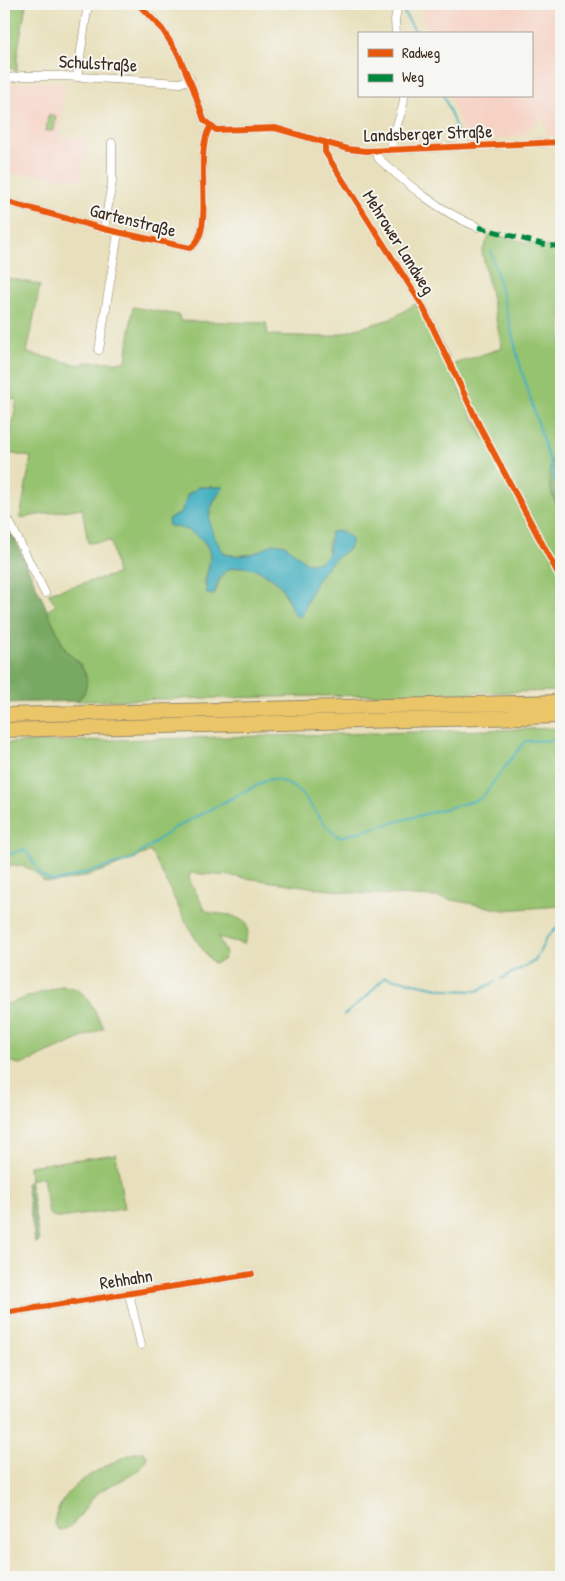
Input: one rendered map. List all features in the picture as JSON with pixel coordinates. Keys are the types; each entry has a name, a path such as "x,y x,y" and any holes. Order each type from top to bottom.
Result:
{"highway":[{"path":"4,715 561,702"},
{"path":"4,730 561,716"}],"street":[{"path":"77,77 88,4"},
{"path":"138,4 162,29 178,54 190,79 201,116 210,127"},
{"path":"396,32 395,20 398,4"},
{"name":"Schulstraße","path":"4,79 22,76 180,82 190,79"},
{"path":"391,150 392,141 402,113 404,98"},
{"name":"Landsberger Straße","path":"210,127 221,131 276,128 348,149 375,151 561,142"},
{"name":"Gartenstraße","path":"4,201 118,233 190,248 196,245 201,234 203,214 202,148 210,127"},
{"name":"Gartenstraße","path":"104,229 112,182 112,142"},
{"name":"Mehrower Landweg","path":"325,142 325,152 422,306 448,358"},
{"path":"375,151 379,160 427,197 459,218 478,227"},
{"name":"Gartenstraße","path":"99,350 118,233"},
{"path":"4,511 45,593"},
{"name":"Rehhahn","path":"4,1313 252,1274"},
{"name":"Rehhahn","path":"129,1294 141,1345"}],"shaded area":[{"path":"419,4 561,4 561,135 547,136 544,120 539,120 521,137 466,141 451,98 532,98 532,32 428,32"},
{"path":"32,82 65,83 60,136 87,139 81,179 4,172 4,85"}],"green space":[{"path":"4,4 26,4 17,56 17,71 4,65"},
{"path":"48,115 56,116 54,131 46,131"},
{"path":"490,234 561,250 561,446 555,448 555,501 561,514 561,691 77,701 85,693 80,663 66,651 47,611 56,605 48,593 117,574 111,541 88,543 82,508 20,518 31,457 7,453 17,400 4,397 4,277 40,285 27,353 80,365 86,362 126,362 133,307 179,315 180,321 266,323 268,335 328,337 391,319 417,303 484,440 454,364 502,348 482,252","holes":["199,487 223,487 212,506 209,521 213,536 225,554 248,554 285,545 307,563 320,562 328,554 328,540 349,549 332,562 319,578 309,596 302,616 288,601 281,586 257,569 246,566 229,569 222,575 214,595 204,583 210,559 206,545 195,534 168,519 181,513 188,494"]},
{"path":"561,446 561,514 553,496 549,474 555,448"},
{"path":"4,516 66,651 78,662 85,674 87,680 86,687 77,701 4,703"},
{"path":"561,728 561,906 504,910 437,897 352,893 231,876 190,873 189,879 205,910 211,913 231,915 246,922 248,933 244,944 218,937 226,953 223,960 214,964 187,924 150,851 114,867 66,881 44,881 30,869 18,865 11,865 4,871 4,743"},
{"path":"61,986 70,987 83,994 88,999 104,1028 21,1065 4,1059 4,1005"},
{"path":"116,1154 124,1209 59,1218 49,1215 43,1177 30,1180 29,1166"},
{"path":"30,1180 39,1241 37,1243 35,1242 26,1184"},
{"path":"144,1452 147,1456 139,1469 98,1493 76,1521 66,1529 59,1530 54,1524 61,1503 67,1494 83,1480 111,1463 131,1454"}],"water":[{"path":"199,487 224,487 212,505 210,520 214,536 225,554 239,556 251,554 274,543 285,545 307,563 320,562 328,554 331,532 341,531 352,539 349,549 332,562 319,578 309,597 302,617 294,615 285,593 276,581 270,576 254,569 237,567 229,569 220,578 214,595 207,594 206,580 210,559 206,545 196,535 183,529 169,526 168,519 181,513 188,494"}],"waterway":[{"path":"402,9 416,32"},
{"path":"445,98 460,139"},
{"path":"491,251 520,365 561,498"},
{"path":"4,857 21,850 25,851 44,878 57,881 131,860 174,828 269,779 282,781 293,787 302,795 331,831 340,837 477,800 482,797 525,741 561,740"},
{"path":"501,979 535,961 547,937 561,924"},
{"path":"344,1015 365,998 385,977 448,990 477,991 495,982"}],"marked path":[{"path":"478,227 542,244 561,247"}],"cycle path":[{"path":"138,4 162,29 178,54 204,120 216,130 275,128 348,149 366,151 561,142"},
{"path":"4,201 104,229 190,248 198,240 202,227 203,156 205,140 210,127"},
{"path":"325,142 325,152 422,305 480,427 561,579"},
{"path":"4,1313 252,1274"}]}
